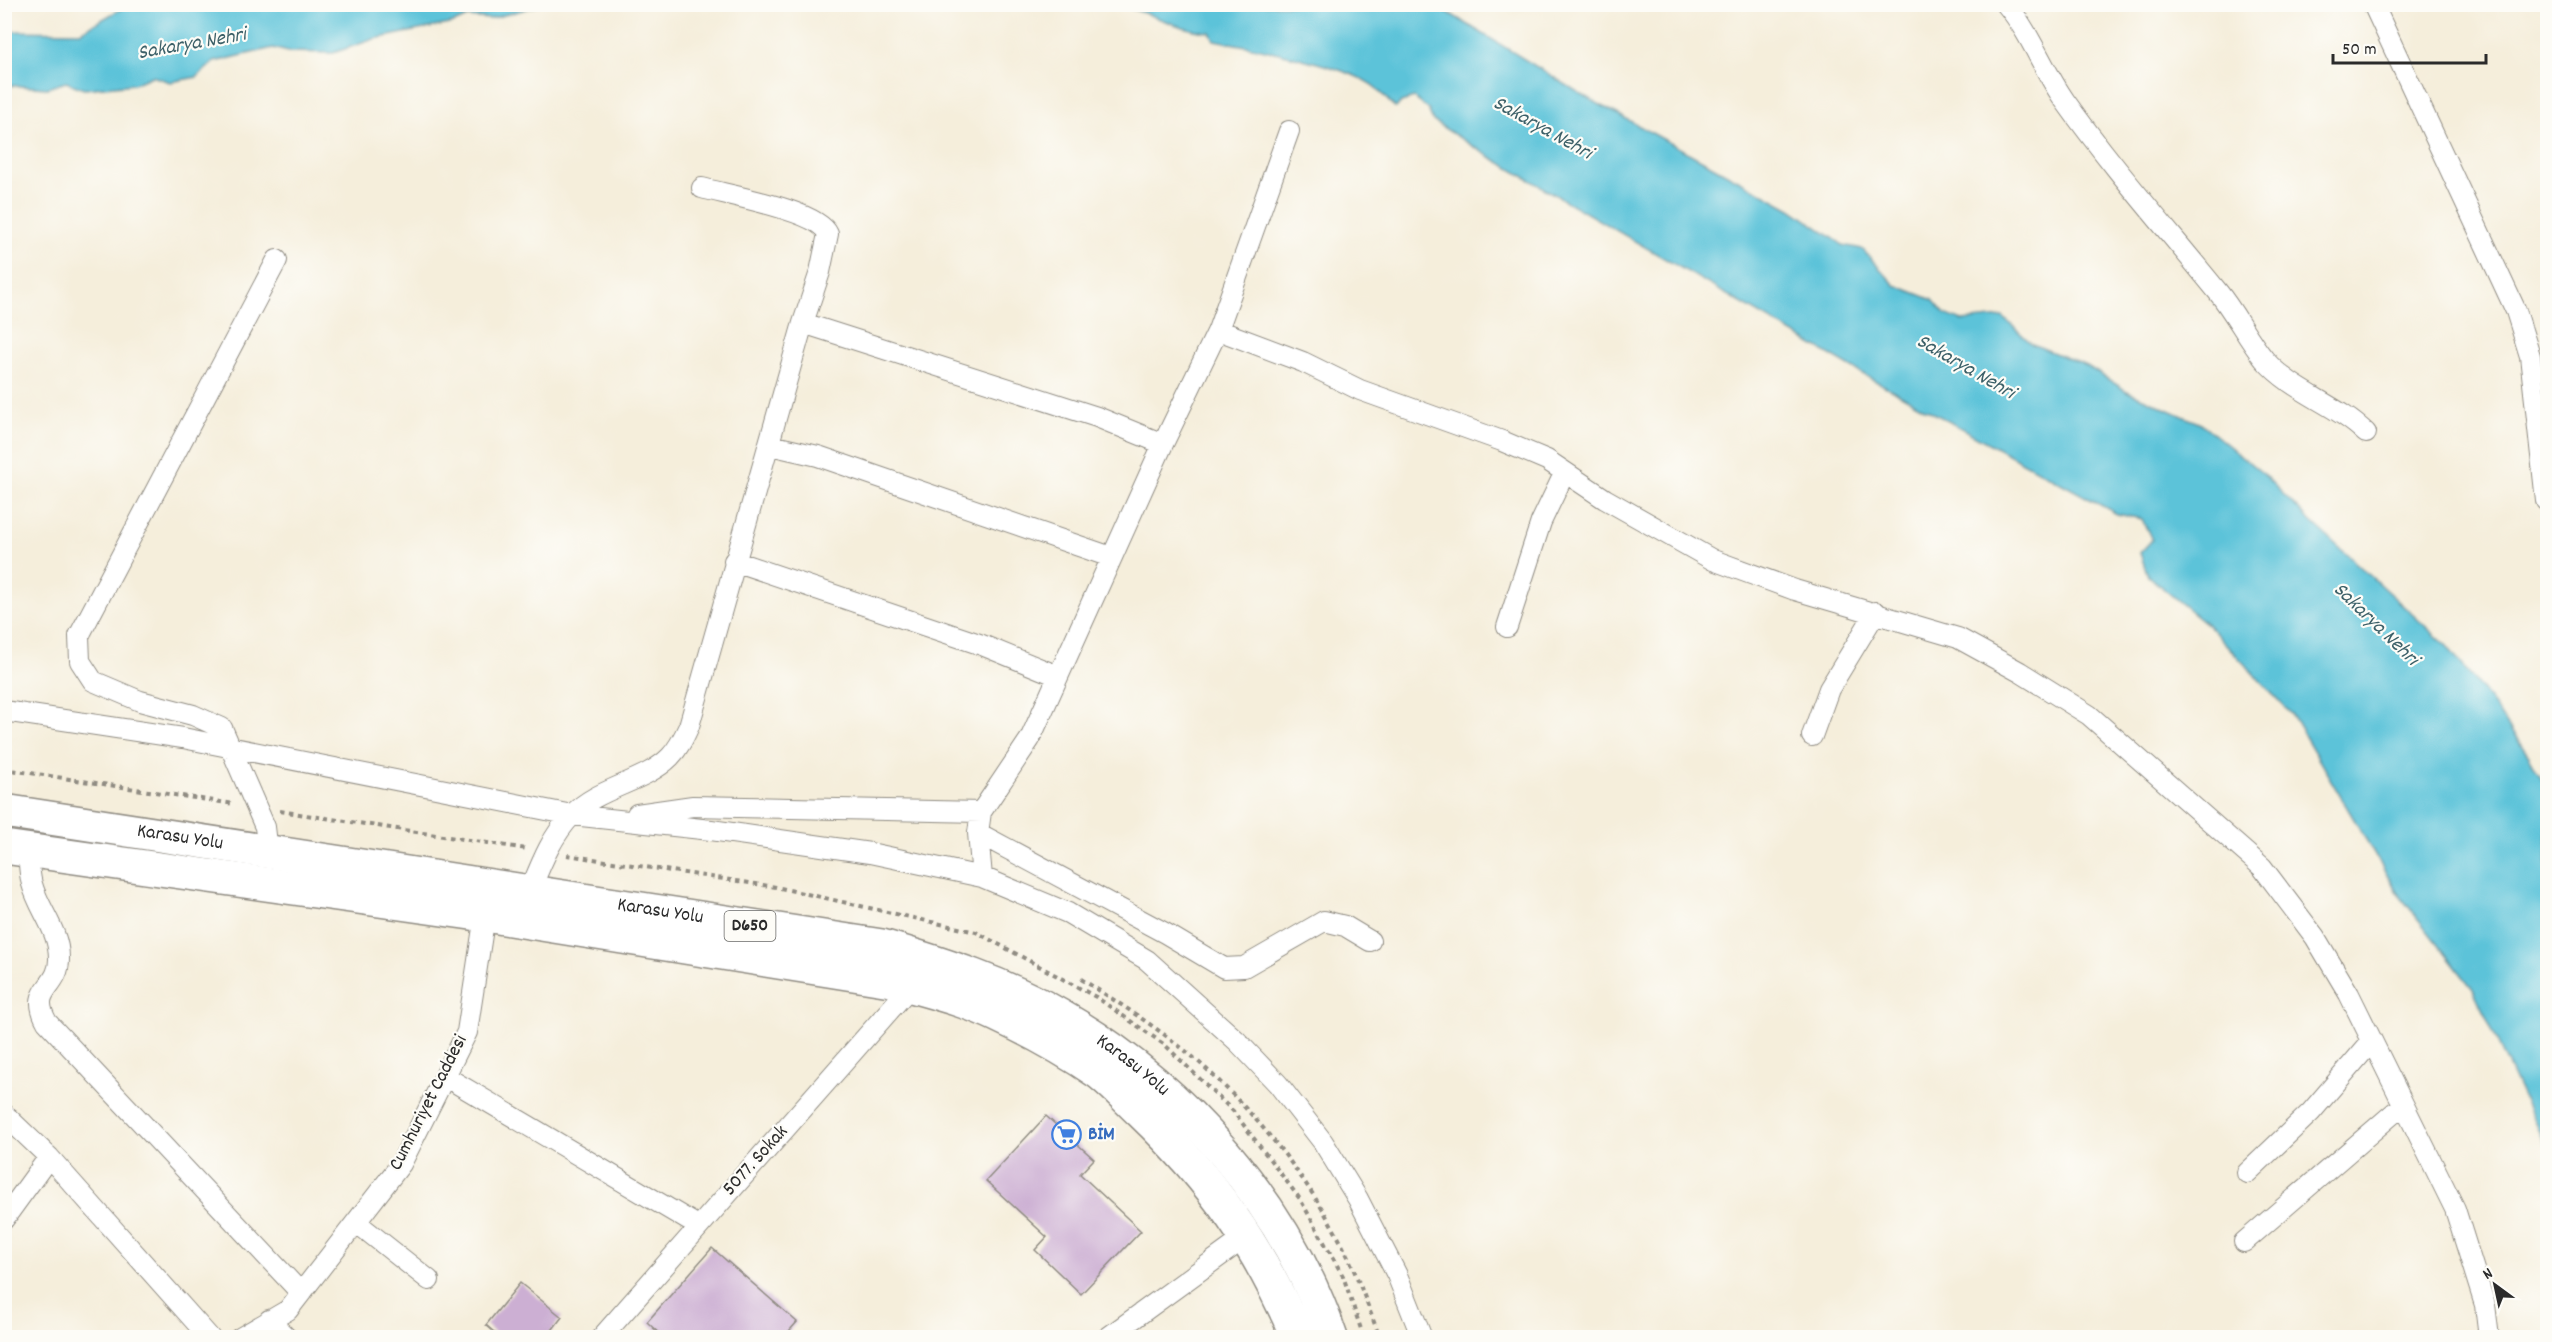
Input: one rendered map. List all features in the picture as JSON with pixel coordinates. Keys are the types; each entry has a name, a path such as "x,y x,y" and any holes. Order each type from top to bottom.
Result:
{"highway":[{"name":"Karasu Yolu","path":"4,811 882,946 957,968 1060,1015 1146,1074 1196,1124 1260,1197 1300,1266 1331,1338"},
{"name":"Karasu Yolu","path":"16,849 485,915 880,979 911,986 999,1016 1099,1073 1184,1153 1221,1199 1246,1237 1280,1296 1298,1338"}],"street":[{"path":"2006,4 2021,22 2058,91 2107,159 2218,292 2265,360 2297,389 2348,415 2366,433"},
{"path":"2373,4 2516,311 2530,356 2546,501"},
{"path":"982,877 978,833 981,812 1030,739 1111,557 1218,330 1288,131"},
{"path":"530,891 547,849 572,814 599,795 663,763 677,749 689,726 734,561 820,272 827,230 819,223 796,213 702,188"},
{"path":"268,852 265,827 222,728 193,715 140,701 93,681 80,661 79,636 277,260"},
{"path":"803,323 1086,413 1163,444"},
{"path":"1218,330 1303,362 1360,390 1502,441 1547,460 1624,511 1713,560 1795,590 1958,638 2020,672 2089,715 2262,867 2314,937 2349,994 2455,1209 2485,1305 2489,1338"},
{"path":"770,445 818,456 1111,557"},
{"path":"1508,627 1541,522 1565,472"},
{"path":"734,561 982,645 1058,676"},
{"path":"1812,736 1829,689 1876,612"},
{"path":"4,711 231,748 572,814 711,830 859,852 982,877 1068,913 1147,960 1237,1041 1278,1084 1323,1142 1358,1199 1397,1275 1422,1338"},
{"path":"608,819 693,806 981,812"},
{"path":"978,833 1165,933 1224,968 1244,967 1324,921 1346,926 1370,941"},
{"path":"16,849 57,937 60,960 54,979 39,1001 40,1009 47,1022 301,1293"},
{"name":"Cumhuriyet Caddesi","path":"240,1338 288,1310 401,1164 467,1032 485,915"},
{"name":"5077. Sokak","path":"601,1338 911,986"},
{"path":"2247,1173 2311,1112 2372,1042"},
{"path":"446,1077 698,1226"},
{"path":"2244,1242 2403,1106"},
{"path":"4,1114 48,1157 210,1338"},
{"path":"4,1219 48,1157"},
{"path":"357,1223 429,1280"},
{"path":"1107,1338 1246,1237"},
{"path":"269,1320 287,1338"}],"path":[{"path":"1081,979 1129,1010 1192,1057 1275,1143 1334,1230 1350,1261 1380,1338"}],"water":[{"name":"Sakarya Nehri","path":"128,5 540,5 490,19 467,17 454,23 374,39 333,53 288,52 273,48 214,62 197,77 170,82 152,76 134,84 84,89 66,82 47,88 5,85 5,31 80,32"},
{"name":"Sakarya Nehri","path":"1116,5 1436,5 1586,97 1791,209 1843,245 1862,249 1895,285 1933,300 1945,314 1962,321 2003,317 2032,344 2087,366 2125,390 2203,425 2261,472 2308,519 2447,646 2484,692 2528,755 2547,788 2547,1149 2473,989 2397,892 2293,716 2209,626 2148,576 2140,553 2152,540 2142,519 2117,514 1861,373 1487,155 1433,121 1428,109 1414,98 1401,102 1396,108 1376,88 1345,72 1299,58 1214,40 1210,32 1186,28"}],"building":[{"path":"1046,1116 1094,1159 1080,1174 1141,1231 1081,1294 1035,1250 1047,1237 986,1181"},
{"path":"712,1248 797,1322 783,1338 664,1338 647,1322"},
{"path":"520,1283 562,1317 546,1338 501,1338 486,1325"}],"place":[{"name":"BİM","path":"1067,1135"}]}
